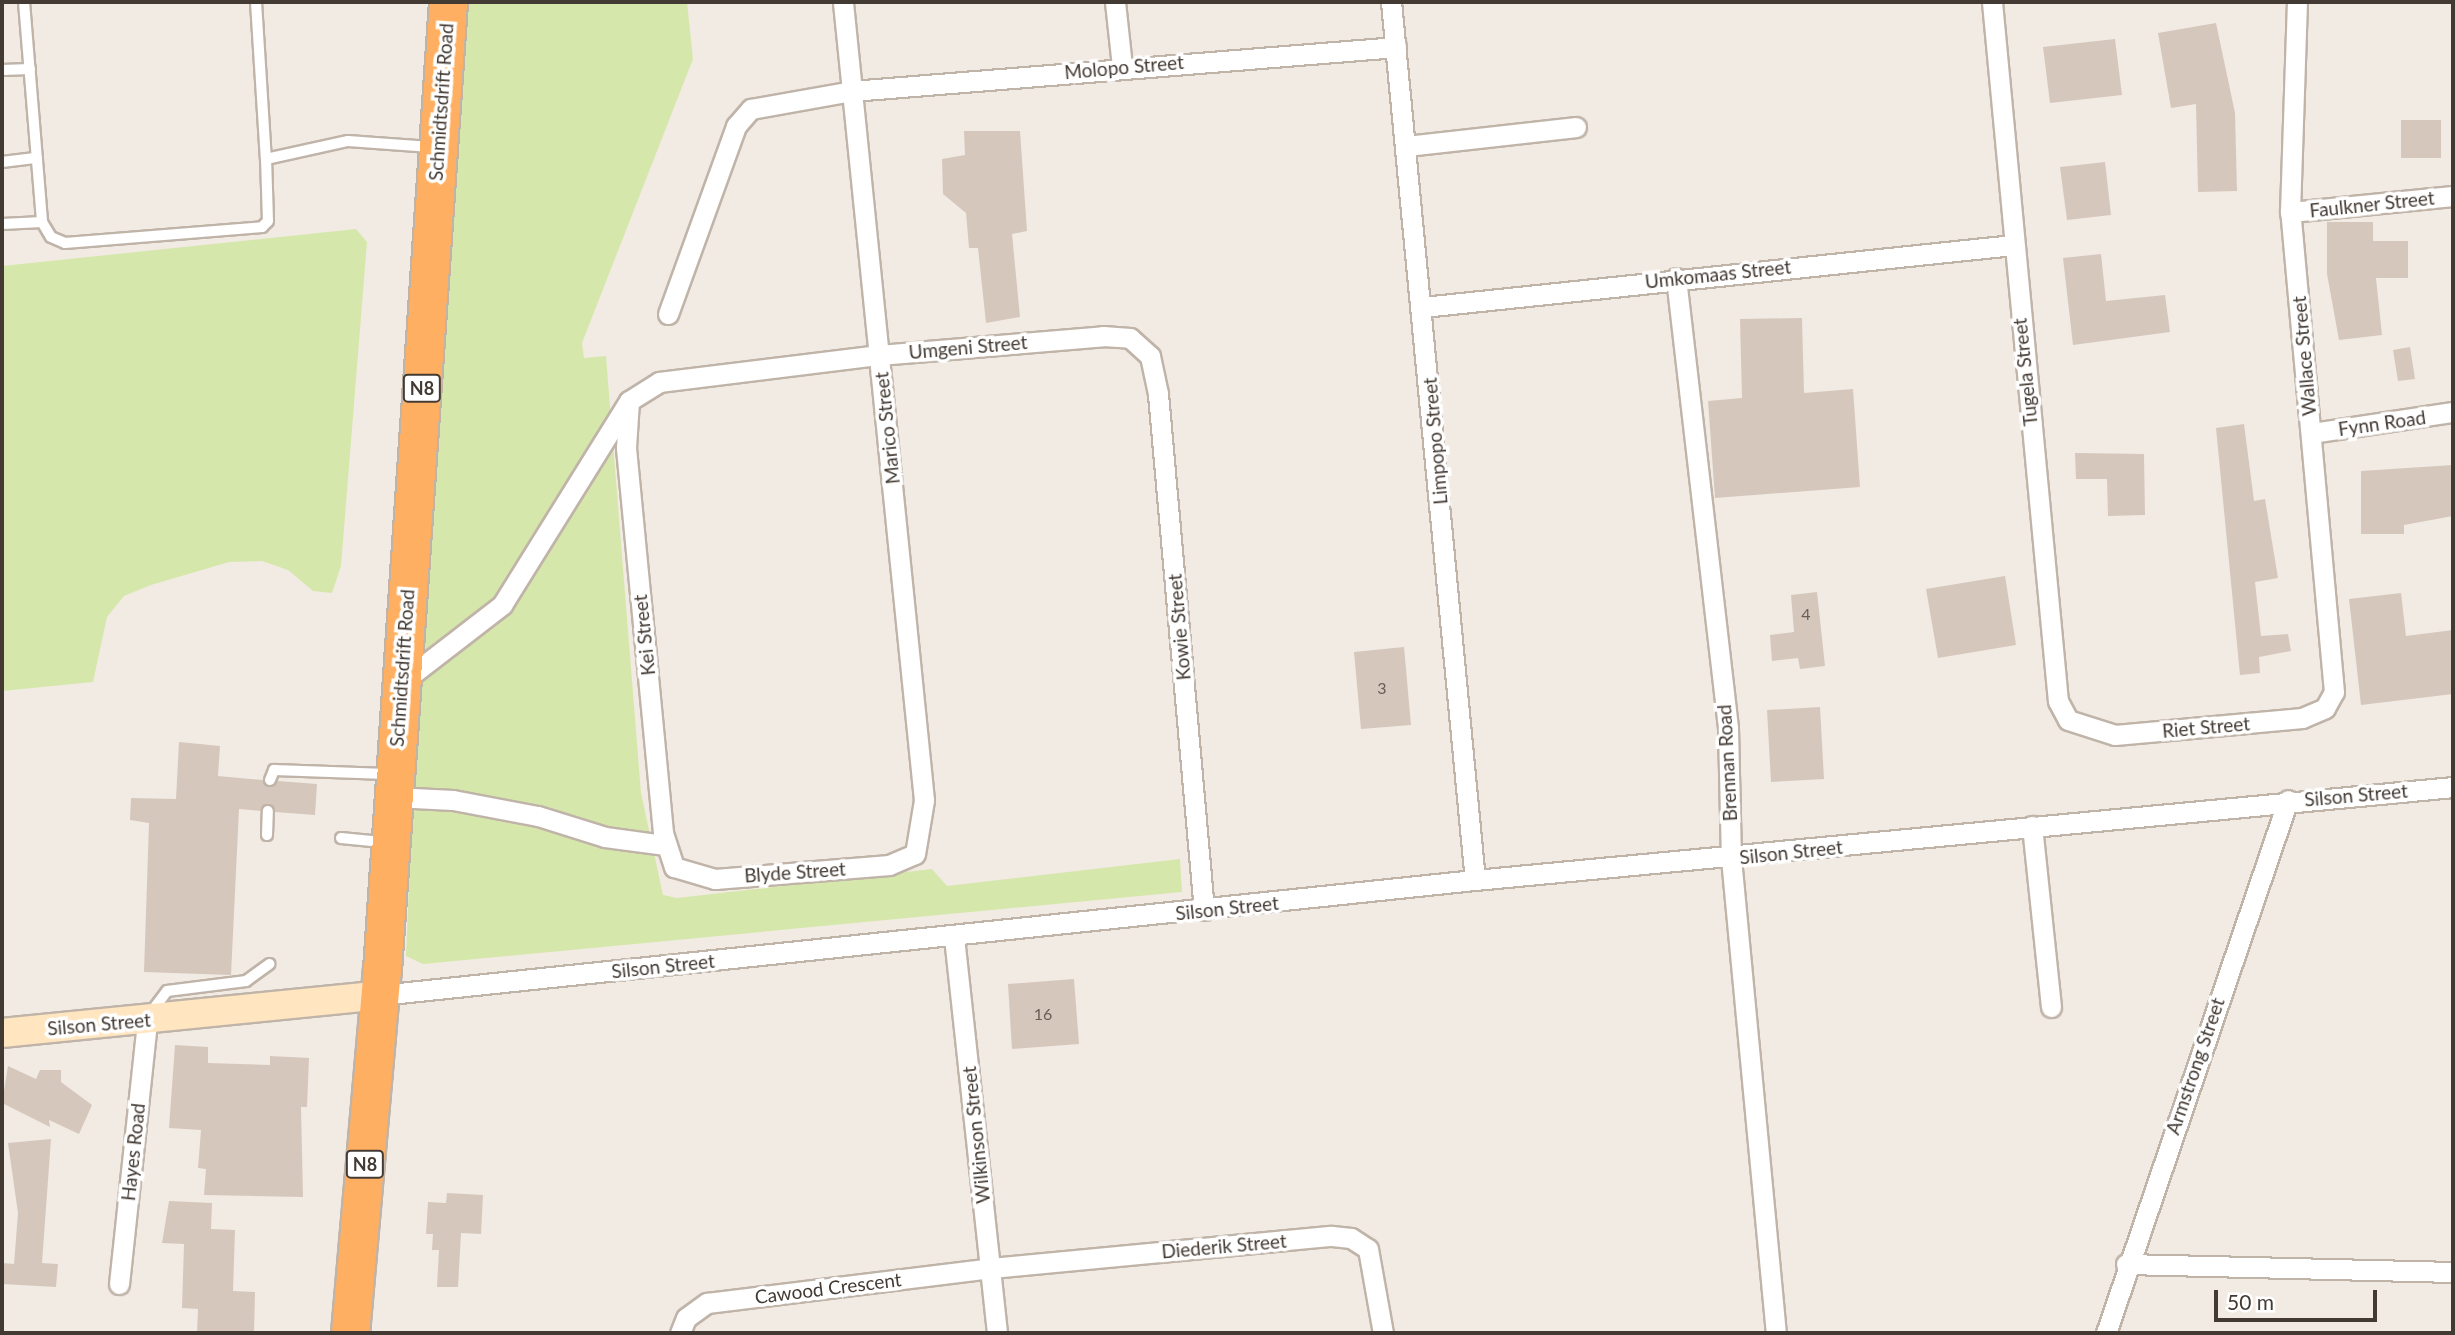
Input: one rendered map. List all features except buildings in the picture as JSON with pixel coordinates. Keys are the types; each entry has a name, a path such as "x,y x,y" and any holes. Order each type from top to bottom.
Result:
{"highway":[{"name":"Schmidtsdrift Road","path":"351,1333 380,995 448,2"}],"street":[{"name":"Marico Street","path":"843,2 924,800 915,854"},
{"path":"1115,2 1122,66"},
{"path":"1391,2 1397,2"},
{"name":"Limpopo Street","path":"1391,2 1423,307 1475,880"},
{"name":"Tugela Street","path":"1992,2 2058,701 2068,720 2085,728"},
{"name":"Wallace Street","path":"2297,2 2290,212 2336,676 2325,708"},
{"name":"Molopo Street","path":"668,314 742,116 751,109 852,91 1122,66 1396,47"},
{"path":"1407,146 1576,127"},
{"name":"Faulkner Street","path":"2290,212 2453,196"},
{"name":"Umkomaas Street","path":"1423,307 1676,278 2013,245"},
{"name":"Brennan Road","path":"1676,278 1728,728 1731,858 1776,1333"},
{"name":"Umgeni Street","path":"629,401 659,382 880,355 1103,336 1130,338 1143,347"},
{"name":"Kowie Street","path":"1143,347 1153,363 1158,394 1204,910"},
{"path":"401,683 502,605 629,401"},
{"name":"Kei Street","path":"629,401 626,448 665,845 674,867"},
{"name":"Fynn Road","path":"2312,433 2453,412"},
{"name":"Riet Street","path":"2085,728 2115,735 2302,718 2325,708"},
{"path":"394,785 453,800 538,816 622,841 665,845"},
{"name":"Silson Street","path":"2,1033 954,937 1475,880 1731,858 2288,800 2453,787"},
{"name":"Armstrong Street","path":"2106,1333 2126,1264 2288,800"},
{"path":"2032,826 2051,1007"},
{"name":"Blyde Street","path":"674,867 715,878 889,865 915,854"},
{"name":"Wilkinson Street","path":"954,937 997,1333"},
{"name":"Hayes Road","path":"119,1284 147,1020"},
{"name":"Diederik Street","path":"991,1268 1351,1238 1367,1249 1383,1333"},
{"path":"2126,1264 2453,1272"},
{"name":"Cawood Crescent","path":"680,1333 687,1318 707,1303 991,1268"}],"lane":[{"path":"24,2 42,222 51,237 65,243 257,229 268,221 256,2"},
{"path":"2,70 30,69"},
{"path":"266,159 356,140 438,148"},
{"path":"2,162 37,158"},
{"path":"2,224 42,222"},
{"path":"270,780 274,770 394,785"},
{"path":"267,835 268,811"},
{"path":"341,838 390,843"},
{"path":"147,1020 164,993 246,981 269,964"}],"green space":[{"path":"469,2 687,2 693,59 582,343 584,358 606,356 641,793 663,895 677,898 932,869 947,886 1180,859 1182,892 423,964 406,956 416,716"},
{"path":"356,229 367,242 341,566 332,593 313,591 288,570 262,561 229,562 151,585 124,596 107,617 93,682 2,691 2,266"}]}
